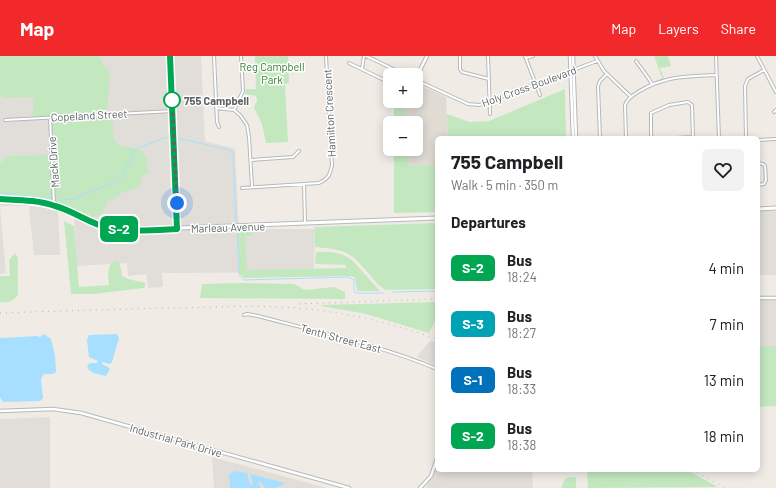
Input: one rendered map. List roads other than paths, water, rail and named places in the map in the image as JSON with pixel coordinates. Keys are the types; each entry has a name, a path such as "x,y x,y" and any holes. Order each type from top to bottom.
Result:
{"main road":[{"name":"Marleau Avenue","path":"0,198 54,205 108,228 127,230 435,218"},
{"path":"760,209 776,208"}],"street":[{"path":"170,56 177,229"},
{"path":"214,56 218,127"},
{"path":"234,110 243,91 241,56"},
{"name":"Hamilton Crescent","path":"242,188 252,186 319,183 329,177 332,165 326,56"},
{"path":"362,69 365,56 391,68"},
{"path":"421,68 427,56"},
{"path":"460,56 460,69 462,72 489,79"},
{"path":"488,56 490,114"},
{"path":"533,56 526,57 540,95"},
{"path":"572,56 574,136"},
{"path":"595,56 607,74 631,97"},
{"path":"716,56 719,136"},
{"path":"757,56 764,70 775,86 776,92"},
{"path":"636,61 652,84"},
{"name":"Holy Cross Boulevard","path":"423,82 468,104 480,105 572,70 598,62"},
{"path":"349,63 383,80"},
{"path":"746,136 745,86 748,79 764,70"},
{"path":"600,136 598,86 600,80 607,74"},
{"path":"626,136 625,105 626,101 631,97 652,84 676,77 716,75"},
{"path":"652,136 651,113 669,105 688,102 692,105 693,136"},
{"path":"216,108 234,110 240,115 247,125 252,186"},
{"name":"Copeland Street","path":"5,120 173,110"},
{"name":"Mack Drive","path":"50,118 54,205"},
{"path":"760,140 776,139"},
{"path":"251,160 293,157 298,151"},
{"path":"760,164 765,166 766,180 764,184 760,185"},
{"path":"304,184 305,223"},
{"path":"760,298 776,298"},
{"name":"Tenth Street East","path":"244,315 247,314 258,316 379,348 435,368"},
{"name":"Industrial Park Drive","path":"0,411 53,409 81,413 349,488"},
{"path":"420,488 431,476 435,465"}],"water":[{"path":"44,334 51,339 55,356 56,372 53,374 44,374 41,379 43,398 40,401 3,402 0,397 0,338 40,337"},
{"path":"117,334 119,338 112,362 110,364 102,362 102,364 110,369 106,376 93,373 87,366 90,363 97,363 98,361 89,357 87,340 89,335"},
{"path":"234,471 247,473 250,485 253,484 250,474 285,483 276,488 265,488 260,481 258,483 261,488 230,488 229,474"}],"waterway":[{"path":"60,200 73,199 117,181 122,176 136,149 170,137"},
{"path":"177,138 229,150 233,154 236,223"},
{"path":"0,193 51,199"},
{"path":"237,229 239,272 240,276 244,280 349,277 354,280 354,291 356,293 384,293"},
{"path":"392,292 435,291"}],"railway":[{"path":"299,304 435,299"},
{"path":"0,313 110,309 253,306 283,307 351,315 386,323 435,338"},
{"path":"696,472 726,488"}],"place":[{"name":"755 Campbell","path":"172,100"}],"park label":[{"name":"Reg Campbell Park","path":"272,72"}]}
